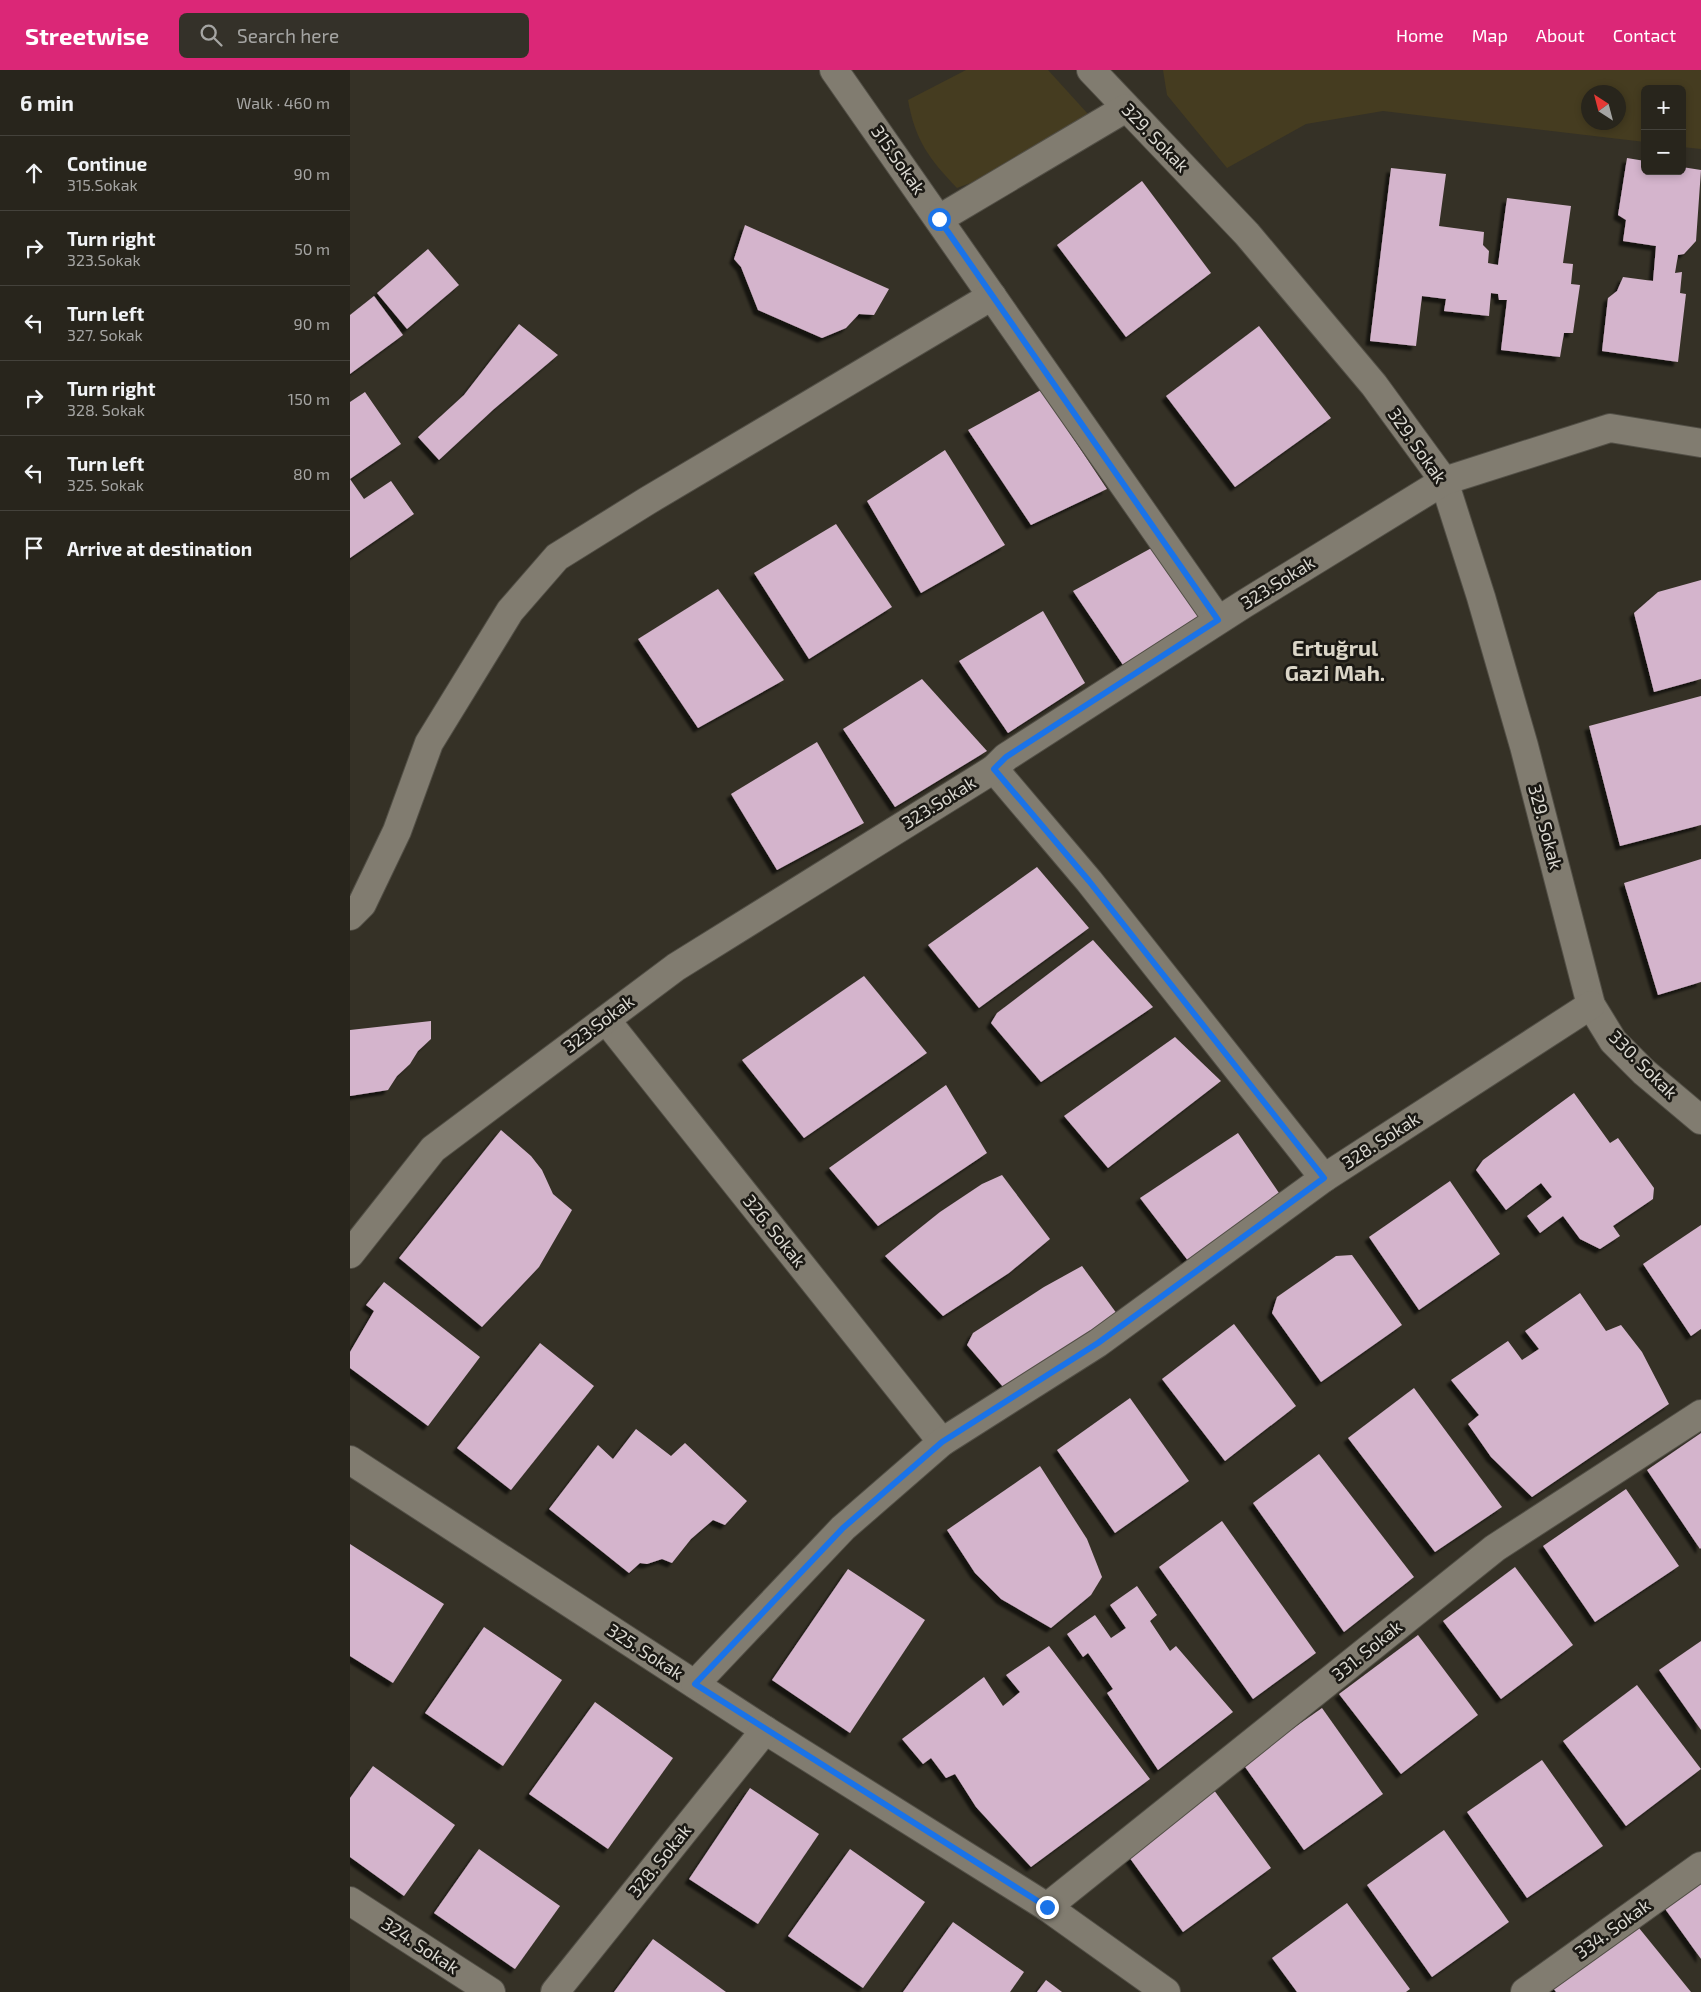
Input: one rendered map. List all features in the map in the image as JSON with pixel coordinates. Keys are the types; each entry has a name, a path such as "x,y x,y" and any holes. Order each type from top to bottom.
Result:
{"street":[{"name":"315.Sokak","path":"834,70 1218,620"},
{"name":"329. Sokak","path":"1091,70 1247,234 1374,385 1444,481 1481,598 1524,746 1591,1005"},
{"path":"939,219 1126,108"},
{"path":"350,916 362,904 397,831 429,743 510,611 557,557 647,501 992,296"},
{"name":"323.Sokak","path":"350,1254 433,1149 676,967 994,769 1006,757 1218,620 1444,481 1610,428 1701,443"},
{"path":"994,769 1089,881 1324,1178"},
{"name":"330. Sokak","path":"1591,1005 1613,1041 1644,1072 1701,1120"},
{"name":"328. Sokak","path":"695,1684 843,1528 942,1442 1098,1343 1324,1178 1591,1005"},
{"name":"326. Sokak","path":"606,1020 942,1442"},
{"name":"331. Sokak","path":"1047,1907 1495,1548 1701,1414"},
{"name":"325. Sokak","path":"350,1460 765,1730 1047,1907 1166,1992"},
{"name":"328. Sokak","path":"555,1992 765,1730"},
{"name":"334. Sokak","path":"1525,1992 1701,1866"},
{"name":"324. Sokak","path":"350,1901 491,1992"}],"shaded area":[{"path":"966,70 1048,70 1088,114 1086,127 984,178 957,188 931,158 919,138 908,100"},
{"path":"1163,70 1701,70 1701,149 1686,147 1686,85 1641,85 1641,142 1383,111 1306,124 1227,168 1167,95"}],"building":[{"path":"1627,158 1641,160 1641,175 1686,175 1686,168 1701,170 1696,241 1684,254 1678,255 1675,273 1682,272 1680,293 1686,294 1678,362 1602,351 1608,298 1617,291 1623,277 1653,281 1656,246 1623,241 1626,220 1618,215"},
{"path":"1391,168 1446,174 1439,226 1484,232 1483,245 1489,251 1488,263 1498,265 1507,198 1571,206 1563,263 1573,264 1571,284 1580,285 1573,333 1564,333 1560,357 1501,350 1507,300 1499,300 1498,294 1491,293 1489,316 1444,311 1446,299 1422,296 1416,346 1370,341"},
{"path":"1142,181 1211,273 1126,337 1057,245"},
{"path":"745,225 889,289 874,315 859,314 846,328 822,338 758,310 741,267 734,259"},
{"path":"428,249 459,285 407,329 377,293"},
{"path":"374,296 403,335 350,374 350,315"},
{"path":"519,324 558,355 494,409 439,460 418,437 464,395"},
{"path":"1259,326 1331,418 1235,487 1166,396"},
{"path":"1041,390 1107,489 1031,525 968,430"},
{"path":"365,392 401,444 350,479 350,402"},
{"path":"945,450 1005,545 921,593 867,501"},
{"path":"350,479 364,499 391,481 414,514 350,558"},
{"path":"836,524 892,607 809,659 754,573"},
{"path":"1157,545 1208,615 1123,665 1073,591"},
{"path":"1701,580 1701,679 1654,692 1634,613 1658,592"},
{"path":"718,589 784,680 698,728 638,639"},
{"path":"1043,611 1085,683 1008,733 959,661"},
{"path":"922,679 987,751 895,807 843,729"},
{"path":"1701,696 1701,825 1620,846 1589,726"},
{"path":"817,742 864,823 777,870 731,794"},
{"path":"1701,859 1701,982 1658,995 1624,883"},
{"path":"1037,867 1089,928 979,1008 928,945"},
{"path":"1093,940 1153,1007 1041,1082 991,1023 997,1013"},
{"path":"864,976 927,1053 804,1138 742,1060"},
{"path":"431,1021 431,1039 418,1051 410,1064 397,1076 388,1090 350,1096 350,1030"},
{"path":"1175,1037 1221,1081 1108,1168 1064,1116"},
{"path":"946,1085 987,1153 878,1226 829,1168"},
{"path":"1574,1093 1610,1143 1618,1138 1654,1188 1653,1199 1613,1226 1620,1236 1600,1249 1580,1239 1563,1216 1540,1233 1527,1216 1552,1197 1541,1183 1506,1210 1476,1170 1483,1160"},
{"path":"501,1130 531,1156 542,1170 553,1194 572,1210 539,1267 482,1327 399,1258"},
{"path":"1238,1133 1279,1193 1189,1262 1140,1198"},
{"path":"1002,1175 1050,1239 1009,1273 943,1316 885,1256 940,1212 982,1184"},
{"path":"1450,1181 1500,1254 1419,1310 1369,1237"},
{"path":"1701,1225 1701,1329 1691,1336 1643,1264"},
{"path":"1352,1255 1402,1325 1321,1382 1272,1313 1277,1297 1336,1256"},
{"path":"1082,1266 1120,1318 1004,1388 967,1345 973,1333 1044,1287"},
{"path":"384,1282 480,1357 428,1426 350,1368 350,1352 374,1311 366,1305"},
{"path":"1580,1293 1606,1331 1621,1325 1642,1352 1669,1404 1532,1497 1491,1457 1468,1424 1479,1415 1451,1380 1508,1341 1522,1360 1539,1349 1525,1331"},
{"path":"1234,1324 1296,1406 1225,1461 1162,1379"},
{"path":"540,1343 594,1386 511,1490 457,1448"},
{"path":"1414,1388 1502,1507 1435,1552 1348,1438"},
{"path":"1130,1398 1189,1481 1115,1533 1057,1450"},
{"path":"636,1429 671,1456 685,1443 747,1501 725,1525 713,1520 691,1539 672,1563 662,1559 647,1564 640,1563 629,1573 549,1509 598,1445 613,1459"},
{"path":"1701,1433 1701,1548 1700,1549 1647,1470"},
{"path":"1319,1454 1414,1577 1344,1632 1253,1503"},
{"path":"1040,1466 1087,1539 1102,1577 1091,1595 1051,1628 1001,1599 975,1573 947,1530"},
{"path":"1626,1489 1679,1566 1595,1622 1543,1546"},
{"path":"1222,1521 1316,1653 1253,1699 1159,1567"},
{"path":"350,1544 444,1604 393,1683 350,1656"},
{"path":"1515,1567 1573,1645 1501,1699 1443,1621"},
{"path":"848,1569 925,1620 850,1733 772,1680"},
{"path":"1137,1586 1157,1615 1150,1621 1170,1651 1176,1646 1233,1712 1158,1770 1107,1693 1113,1689 1088,1653 1083,1657 1067,1634 1095,1615 1111,1638 1126,1628 1110,1605"},
{"path":"484,1627 562,1680 503,1766 425,1713"},
{"path":"1418,1635 1478,1715 1401,1774 1339,1694"},
{"path":"1701,1641 1701,1730 1659,1670"},
{"path":"1049,1646 1150,1779 1031,1867 976,1807 955,1774 946,1778 931,1758 923,1764 902,1739 984,1677 1003,1706 1020,1692 1006,1675"},
{"path":"1637,1685 1701,1769 1626,1826 1563,1741"},
{"path":"595,1702 673,1758 608,1849 529,1794"},
{"path":"1322,1708 1383,1794 1304,1850 1243,1764"},
{"path":"1542,1760 1603,1846 1527,1898 1467,1812"},
{"path":"373,1766 455,1825 404,1896 350,1857 350,1798"},
{"path":"1211,1786 1271,1868 1183,1932 1124,1850"},
{"path":"750,1788 819,1834 758,1924 689,1879"},
{"path":"1444,1830 1509,1922 1432,1977 1367,1885"},
{"path":"479,1849 560,1906 515,1969 434,1913"},
{"path":"850,1849 925,1902 863,1988 788,1936"},
{"path":"1701,1878 1701,1959 1663,1906"},
{"path":"1347,1903 1410,1989 1406,1992 1297,1992 1272,1958"},
{"path":"953,1922 1024,1972 1010,1992 903,1992"},
{"path":"1639,1928 1691,1992 1556,1992 1551,1985"},
{"path":"653,1939 726,1992 614,1992"},
{"path":"1046,1980 1062,1992 1037,1992"}],"district":[{"name":"Ertuğrul Gazi Mah.","path":"1335,660"}],"route":[{"path":"939,219 1218,620 1006,757 994,769 1089,881 1324,1178 1098,1343 942,1442 843,1528 695,1684 1047,1907"}]}
